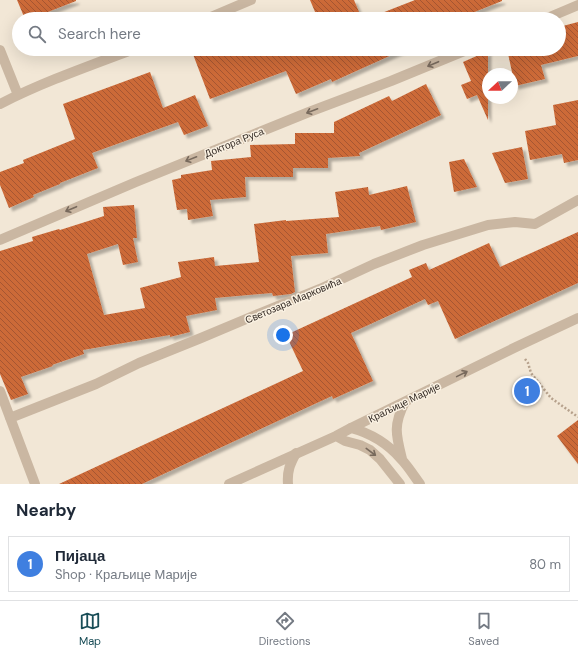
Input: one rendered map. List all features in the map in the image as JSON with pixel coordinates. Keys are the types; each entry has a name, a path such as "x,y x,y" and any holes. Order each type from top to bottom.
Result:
{"street":[{"path":"223,12 251,0"},
{"path":"562,12 578,5"},
{"path":"0,50 18,95"},
{"path":"0,104 18,95 116,56"},
{"name":"Доктора Руса","path":"0,240 136,182 302,115 391,82 452,56"},
{"name":"Светозара Марковића","path":"10,418 96,384 139,364 320,289 374,264 423,245 488,224 514,222 536,224 578,200"},
{"name":"Краљице Марије","path":"229,484 336,436 578,318"},
{"path":"0,391 36,484"},
{"path":"402,459 396,429 397,418 405,402"},
{"path":"351,428 368,434 383,443 402,459 420,484"},
{"path":"336,436 344,441 360,445 370,450 380,459 400,484"},
{"path":"288,484 290,464 296,453"}],"path":[{"path":"516,347 528,363 531,374 551,398 578,418"}],"building":[{"path":"17,0 76,0 48,12 22,12"},
{"path":"310,0 354,0 359,12 315,12"},
{"path":"415,0 502,0 474,12 384,12"},
{"path":"578,22 578,56 541,65 545,79 518,85 518,68 511,68 509,56 566,56 566,25"},
{"path":"194,56 390,56 332,82 331,79 296,94 286,71 210,99"},
{"path":"477,56 488,56 488,68 482,68 482,104 488,104 488,120 477,95 467,99 461,85 471,81 463,62"},
{"path":"150,72 163,108 195,95 208,126 184,135 178,122 92,153 98,168 33,195 34,197 9,208 0,185 0,172 24,163 23,160 75,139 63,104"},
{"path":"426,84 441,115 359,153 360,156 328,158 328,168 293,168 293,177 245,177 246,197 210,200 213,216 188,220 187,209 177,210 172,180 181,178 181,175 212,170 211,161 251,157 250,145 295,144 295,133 334,133 334,122 389,96 392,101"},
{"path":"578,100 578,160 564,163 562,154 530,160 525,131 556,125 553,105"},
{"path":"522,147 528,179 505,183 492,153"},
{"path":"464,159 477,187 454,192 449,162"},
{"path":"407,186 416,222 381,230 380,226 326,234 328,253 291,256 295,292 291,294 273,296 272,293 215,298 217,310 186,316 190,332 170,337 170,335 83,350 84,354 21,377 28,394 11,400 0,374 0,251 33,241 32,237 104,216 103,207 134,205 137,238 133,238 138,262 123,265 118,244 87,254 104,315 145,308 140,288 181,277 178,262 214,257 215,266 259,262 254,224 286,220 339,217 335,192 368,187 369,195"},
{"path":"578,232 578,283 455,339 438,301 428,305 425,299 351,333 373,381 333,399 332,396 142,484 59,484 303,371 286,335 412,277 409,270 426,263 429,270 489,243 500,267"},
{"path":"578,420 578,464 557,436"}],"place":[{"name":"Пијаца","path":"527,391"}]}
